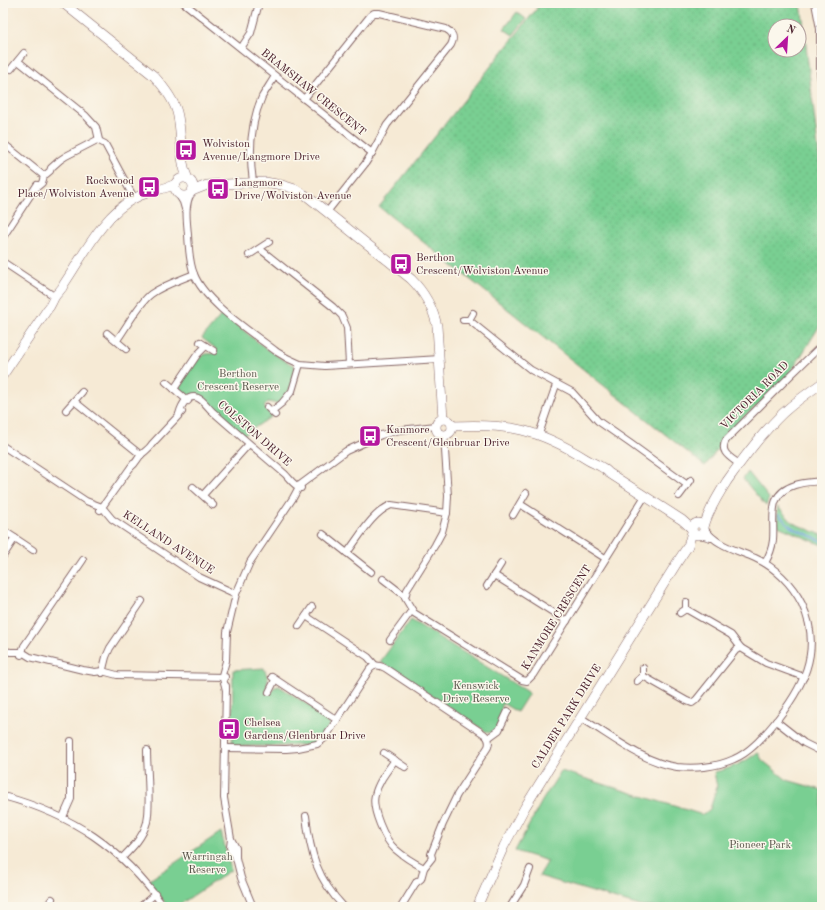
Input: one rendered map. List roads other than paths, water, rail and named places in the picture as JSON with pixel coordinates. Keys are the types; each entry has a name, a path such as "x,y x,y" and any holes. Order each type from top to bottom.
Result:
{"street":[{"path":"64,3 154,76 171,98 177,111 183,164 189,180 193,185 186,210 190,257 194,274 203,290 222,309 277,352 300,364 325,366 440,359"},
{"name":"BRAMSHAW CRESCENT","path":"184,3 372,153"},
{"path":"241,48 251,33 259,3"},
{"path":"815,3 820,29 820,72 822,90"},
{"path":"304,99 365,22 374,13 446,29 454,36 454,40 451,45 388,125 365,164 327,212"},
{"path":"11,69 24,53"},
{"path":"18,61 85,115 96,127 99,140"},
{"path":"253,182 250,154 256,114 262,98 275,76"},
{"path":"43,175 50,171 51,168 66,156 95,140 99,140 105,144 134,198"},
{"path":"3,143 43,175"},
{"path":"183,164 175,189 186,210"},
{"path":"3,237 36,188 42,183 43,175"},
{"path":"53,296 60,292 108,218 134,198 176,183 183,178 207,186"},
{"path":"161,189 184,196 207,186 253,182 266,182 295,189 308,197 402,272 419,288 430,306 436,320 440,359 443,419"},
{"path":"249,255 269,242"},
{"path":"260,249 333,307 342,316 347,328 349,364"},
{"path":"3,262 53,296"},
{"path":"117,340 150,294 194,274"},
{"path":"3,376 52,304 53,296"},
{"path":"473,313 466,320 539,376 572,392 598,421 689,482 679,496"},
{"path":"107,333 126,348"},
{"path":"174,389 203,344 214,351"},
{"name":"VICTORIA ROAD","path":"739,464 724,451 723,446 726,440 822,345"},
{"path":"271,411 282,403 292,391 300,364"},
{"path":"101,508 119,481 131,467 136,464 140,454 150,448 188,401 166,382"},
{"name":"CALDER PARK DRIVE","path":"477,907 514,826 739,464 766,430 784,412 822,383"},
{"path":"538,434 556,385"},
{"path":"66,410 82,392"},
{"path":"74,401 140,454"},
{"name":"COLSTON DRIVE","path":"188,401 198,401 207,406 300,487"},
{"path":"444,435 437,432 436,426 439,420 448,420 452,426"},
{"path":"452,426 497,425 516,428 538,434 566,447 589,461 598,470 608,473 712,538 735,551 765,563 777,572 792,588 804,611 809,628 810,645 808,664 796,694 758,742 747,751 733,759 712,765 692,768 664,764 647,758 581,718"},
{"path":"254,907 241,878 236,858 231,851 231,839 224,798 226,690 223,677 226,661 227,632 236,594 250,562 293,498 297,496 300,487 308,483 314,475 339,455 361,443 400,430 436,426"},
{"path":"444,435 451,431 452,426"},
{"path":"405,596 407,590 442,532 447,513 448,496 444,435"},
{"path":"203,495 249,444"},
{"name":"KELLAND AVENUE","path":"3,446 86,501 93,508 101,508 104,515 199,577 236,594"},
{"path":"765,563 772,545 773,507 779,496 794,485 822,481"},
{"path":"193,487 213,505"},
{"path":"513,515 526,493"},
{"name":"KANMORE CRESCENT","path":"383,579 405,596 412,610 438,628 525,681 529,680 645,496"},
{"path":"520,504 605,558"},
{"path":"347,552 376,514 392,505 447,513"},
{"path":"3,530 34,550"},
{"path":"323,534 372,572"},
{"path":"3,556 15,538"},
{"path":"22,653 27,643 83,560"},
{"path":"487,586 501,564"},
{"path":"494,574 567,621"},
{"path":"102,672 110,648 142,601"},
{"path":"686,602 686,609"},
{"path":"299,626 312,607"},
{"path":"686,609 731,635 741,648 766,663 804,677"},
{"path":"680,613 686,609"},
{"path":"390,640 412,610"},
{"path":"306,616 368,657 375,666"},
{"path":"643,676 687,701 692,702 696,700 736,650 741,648"},
{"path":"3,651 11,655 22,653 33,660 40,660 83,670 93,675 102,672 114,677 117,675 223,677"},
{"path":"225,748 286,749 317,744 325,738 370,669 375,666 385,668 484,734 488,738 488,747 457,795 443,824 432,854 432,858 429,863 423,867 421,879 416,883 401,907"},
{"path":"643,668 643,676"},
{"path":"637,681 643,676"},
{"path":"269,692 274,679 337,720"},
{"path":"488,738 499,730 508,711"},
{"path":"776,721 804,743 822,752"},
{"path":"63,817 72,799 71,741"},
{"path":"122,858 135,845 146,823 148,798 147,750"},
{"path":"384,753 405,767"},
{"path":"395,760 380,781 375,795 375,812 389,842 396,850 423,867"},
{"path":"3,796 26,802 63,817 94,835 122,858 155,894 164,907"},
{"path":"306,816 314,860 328,888 344,907"},
{"path":"510,907 524,885 530,870"},
{"path":"140,907 155,894"},
{"path":"46,907 52,899"}],"waterway":[{"path":"779,515 791,527 822,541"}],"place":[{"name":"Wolviston Avenue/Langmore Drive","path":"186,150"},
{"name":"Rockwood Place/Wolviston Avenue","path":"149,187"},
{"name":"Langmore Drive/Wolviston Avenue","path":"218,189"},
{"name":"Berthon Crescent/Wolviston Avenue","path":"401,264"},
{"name":"Kanmore Crescent/Glenbruar Drive","path":"370,436"},
{"name":"Chelsea Gardens/Glenbruar Drive","path":"229,729"}],"park label":[{"name":"Berthon Crescent Reserve","path":"238,380"},
{"name":"Kenswick Drive Reserve","path":"476,692"},
{"name":"Pioneer Park","path":"760,845"},
{"name":"Warringah Reserve","path":"207,863"}]}
